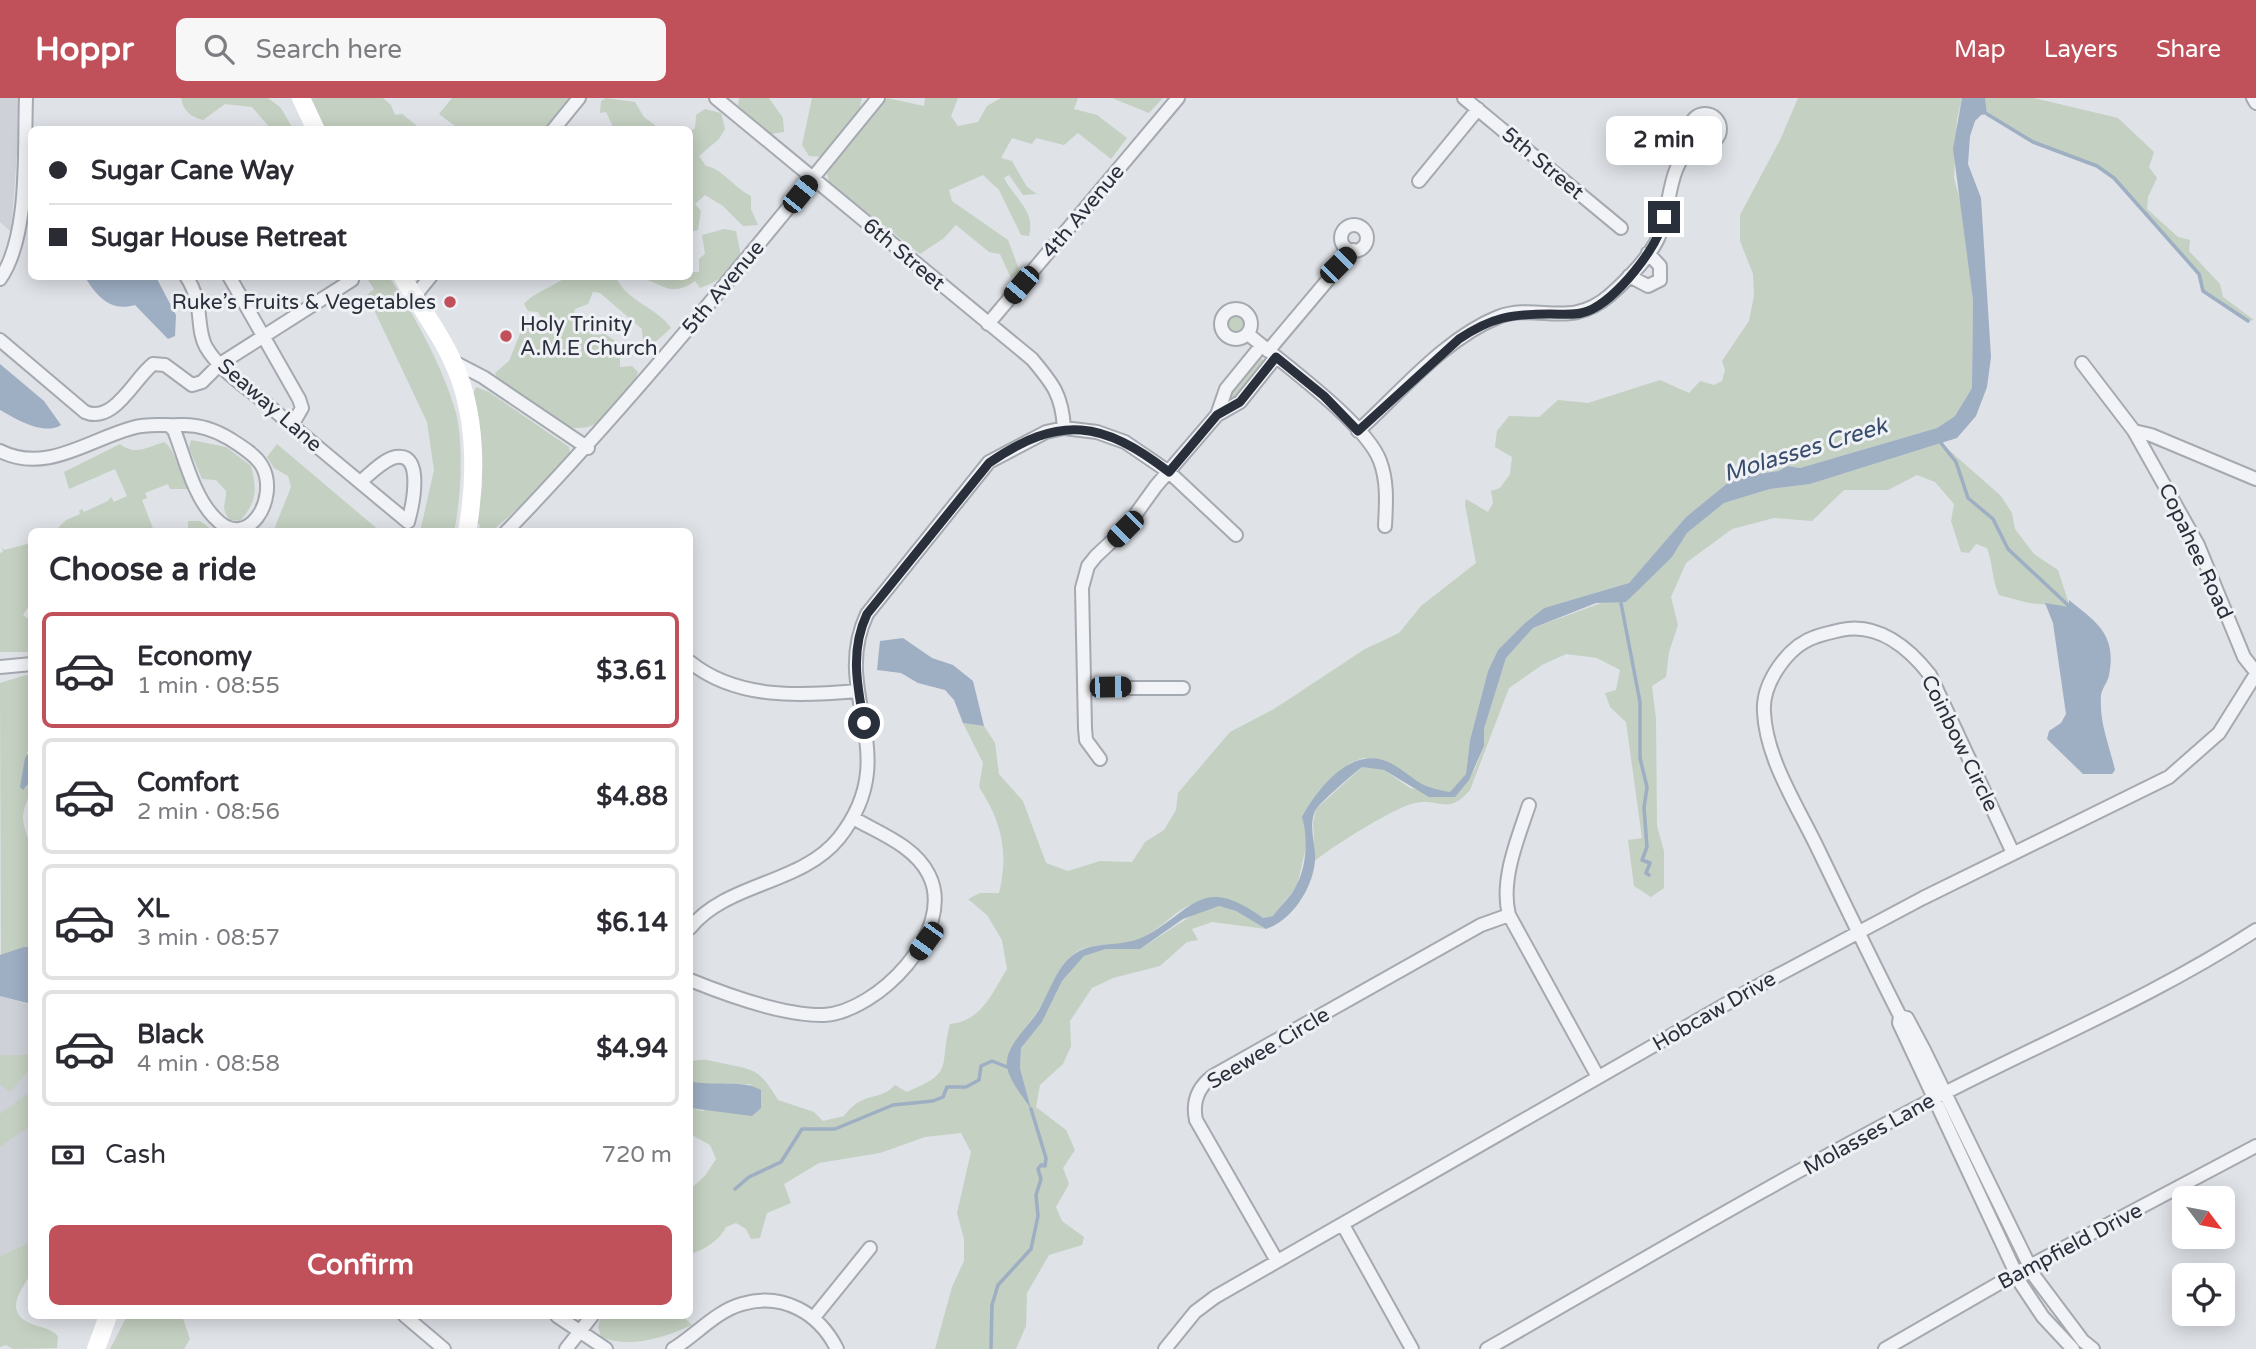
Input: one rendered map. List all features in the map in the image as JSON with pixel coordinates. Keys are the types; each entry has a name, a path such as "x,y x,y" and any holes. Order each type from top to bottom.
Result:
{"main road":[{"path":"290,98 313,125"},
{"path":"301,98 313,125"},
{"path":"404,280 454,362 471,424 473,446 467,528"},
{"path":"96,1349 107,1319"}],"street":[{"path":"0,279 17,243 27,191 26,98"},
{"path":"556,126 579,98"},
{"name":"6th Street","path":"716,98 1032,359 1052,383 1062,402 1064,428"},
{"name":"5th Avenue","path":"510,528 588,448 878,98"},
{"name":"4th Avenue","path":"988,324 1178,98"},
{"name":"5th Street","path":"1464,98 1621,228"},
{"path":"2253,98 2256,103"},
{"path":"1419,181 1478,109"},
{"path":"1358,431 1475,327 1502,316 1588,311 1629,276 1648,253 1662,228 1675,170 1687,149 1697,141"},
{"path":"1100,759 1086,740 1083,579 1096,556 1125,529 1217,415 1226,390 1268,351 1353,250"},
{"path":"1629,276 1648,286 1660,280 1660,266 1648,253"},
{"name":"Seaway Lane","path":"188,280 199,301 206,347 220,364 292,425 360,482 408,522 415,477 413,465 406,458 397,456 388,460 360,482"},
{"path":"235,280 299,399 302,408 292,425"},
{"path":"0,340 91,415 108,411 153,364 165,365 191,385 202,382 220,364 352,280"},
{"path":"414,297 427,280"},
{"path":"1248,334 1324,396 1358,431 1381,462 1385,484 1385,526"},
{"path":"1217,415 1240,402 1268,351"},
{"path":"454,362 484,377 588,448"},
{"name":"Copahee Road","path":"2082,363 2134,431 2198,545 2244,657 2256,673"},
{"path":"0,451 35,460 60,456 98,438 150,424 189,424 213,429 244,448 262,466 267,486 263,508 247,528"},
{"path":"168,425 174,430 200,497 214,518 229,528"},
{"path":"693,926 724,902 797,869 822,854 837,841 853,818 869,778 869,744 858,691 855,652 859,631 867,614 989,463 1038,436 1064,428 1097,432 1125,442 1169,472 1236,535"},
{"name":"Copahee Road","path":"2134,431 2151,435 2256,479"},
{"name":"Coinbow Circle","path":"1941,1095 1906,1018 1900,1016 1857,932 1792,797 1768,739 1763,709 1772,679 1790,652 1813,637 1846,629 1873,631 1895,640 1916,658 1930,675 2013,853"},
{"path":"0,667 28,664"},
{"path":"693,667 732,684 779,694 858,691"},
{"name":"Hobcaw Drive","path":"1165,1349 1175,1333 1195,1312 1277,1261 1598,1077 1857,932 2169,777 2219,733 2251,695 2256,673"},
{"path":"1084,688 1183,688"},
{"path":"1528,805 1510,870 1507,897 1509,915 1598,1077"},
{"path":"693,981 750,1000 806,1014 823,1015 858,1003 903,968 926,941 933,926 934,892 930,875 908,849 853,818"},
{"name":"Seewee Circle","path":"1277,1261 1196,1120 1195,1105 1200,1088 1213,1076 1480,925 1509,915"},
{"name":"Molasses Lane","path":"1488,1349 1722,1214 1941,1095 2207,962 2256,930"},
{"path":"1941,1095 2030,1266 2083,1340 2093,1349"},
{"path":"1941,1095 2016,1273 2043,1317 2073,1349"},
{"name":"Bampfield Drive","path":"1885,1349 2016,1273 2256,1146"},
{"path":"1343,1225 1412,1349"},
{"path":"815,1316 870,1248"},
{"path":"674,1349 741,1304 778,1303 815,1316 837,1349"},
{"path":"409,1319 444,1349"},
{"path":"561,1319 606,1349"},
{"path":"566,1349 590,1319"}],"shaded area":[{"path":"0,98 21,98 11,232 0,222"},
{"path":"0,996 28,1004 28,1243 0,1256"}],"green space":[{"path":"181,98 268,98 281,108 291,126 268,126 252,107 225,104 203,120 188,113"},
{"path":"308,98 383,98 391,105 395,115 402,114 417,126 322,126"},
{"path":"452,98 575,98 552,126 455,126 439,114"},
{"path":"606,98 635,102 644,117 656,126 613,126 606,112 600,113 601,101"},
{"path":"739,98 769,98 783,118 784,132 771,134 738,107"},
{"path":"812,98 862,98 859,112 823,157 809,156 802,145"},
{"path":"887,98 924,106 925,98 958,98 951,116 958,126 978,122 987,106 1001,98 1078,98 1074,109 1097,115 1127,138 1111,159 1078,133 1064,145 1036,138 1032,144 1012,138 1001,158 1012,161 1027,187 1037,194 1023,195 1009,175 1004,178 1027,212 1029,236 1021,235 999,190 983,175 949,190 952,201 1008,240 1020,272 1011,278 1000,254 989,252 956,225 944,238 920,254 829,182 827,173 832,165"},
{"path":"1112,98 1163,98 1149,113"},
{"path":"1798,98 1962,98 1957,119 1954,178 1965,219 1973,300 1972,388 1955,416 1937,428 1800,468 1787,466 1779,471 1735,477 1686,517 1629,583 1544,608 1498,650 1488,671 1470,740 1466,774 1450,793 1423,787 1394,765 1363,758 1350,763 1319,791 1297,886 1273,916 1263,918 1245,908 1224,903 1197,903 1187,906 1140,939 1089,947 1074,954 1061,968 1039,1009 1011,1049 1009,1070 1019,1092 1030,1106 1020,1068 1021,1048 1042,1022 1062,981 1084,956 1106,949 1140,949 1194,914 1219,906 1236,911 1266,929 1212,922 1192,929 1198,940 1187,942 1160,966 1113,978 1092,988 1070,1021 1071,1046 1063,1064 1040,1085 1036,1107 1066,1130 1075,1150 1063,1168 1069,1184 1056,1207 1062,1221 1084,1237 1082,1245 1049,1255 1027,1293 1026,1326 1016,1349 935,1349 952,1287 964,1261 964,1239 957,1213 971,1152 961,1133 925,1137 880,1153 819,1163 784,1184 791,1203 767,1213 760,1238 751,1239 746,1229 736,1223 726,1227 711,1244 693,1253 693,1186 705,1176 716,1159 710,1145 693,1136 693,1109 703,1111 752,1084 708,1086 693,1082 693,1061 709,1060 755,1072 766,1082 778,1100 814,1112 823,1121 844,1116 858,1103 895,1085 907,1092 933,1079 942,1067 950,1024 961,1022 978,1012 1007,969 1002,940 987,915 968,899 980,893 999,893 1003,851 998,825 979,787 983,763 963,723 984,726 995,743 999,774 1023,801 1046,863 1068,871 1100,861 1132,862 1145,842 1164,830 1176,810 1178,793 1230,732 1274,709 1365,649 1399,633 1421,606 1476,563 1466,499 1488,512 1493,503 1491,491 1500,488 1510,474 1512,457 1495,447 1497,431 1509,416 1539,417 1558,400 1588,403 1660,380 1689,393 1700,381 1714,385 1722,381 1725,370 1722,361 1749,321 1754,296 1753,274 1740,241 1740,215 1781,138"},
{"path":"1985,98 2034,98 2118,118 2154,152 2149,167 2157,178 2148,197 2147,209 2178,237 2190,240 2189,251 2220,284 2223,297 2254,320 2248,321 2203,291 2199,274 2114,178 2099,167 2033,142 1987,114"},
{"path":"705,109 721,113 725,129 719,139 699,156 706,166 718,171 751,196 751,209 758,225 743,226 723,206 705,195 695,204 701,211 698,230 693,231 693,130 696,115"},
{"path":"1702,121 1708,121 1713,129 1711,135 1702,137 1697,132 1697,126"},
{"path":"724,229 736,231 741,256 728,272 700,288 695,281 678,289 671,289 647,280 693,280 693,272 699,272 699,259 705,254 702,235"},
{"path":"368,280 391,280 427,342 451,396 456,413 461,456 455,528 421,528 434,470 427,422 367,295 374,289"},
{"path":"561,280 618,280 627,293 671,328 652,345 643,341 642,329 600,293 593,292 588,304 575,309 573,315 585,322 593,335 605,334 620,344 620,367 632,366 638,372 628,392 599,422 584,428 569,427 540,413 498,380 495,373 509,361 524,324 540,324 543,320 538,312 528,311 524,304"},
{"path":"1233,316 1241,316 1246,325 1244,332 1233,334 1228,329 1228,321"},
{"path":"1260,357 1265,362 1239,396 1232,398 1230,393"},
{"path":"476,387 489,392 569,447 570,453 533,495 496,528 479,528 480,525 475,522 473,395"},
{"path":"191,440 226,447 251,466 254,482 253,502 240,521 230,520 225,512 226,491 216,480 202,479 189,448"},
{"path":"164,442 171,449 189,482 187,489 170,489 168,484 145,493 147,498 142,500 153,528 58,528 66,520 80,514 82,509 84,512 111,497 114,502 127,496 115,469 69,489 64,472 120,444 136,450"},
{"path":"1941,443 2001,496 2012,513 2015,529 2034,554 2058,570 2070,607 2029,603 1999,595 1987,548 1976,544 1969,553 1961,552 1951,521 1954,504 1935,482 1917,475 1888,490 1844,490 1812,521 1774,518 1732,529 1686,563 1671,597 1678,625 1669,652 1666,677 1652,686 1656,719 1657,826 1664,851 1664,888 1651,897 1634,886 1628,840 1642,838 1626,722 1610,707 1605,693 1616,690 1620,670 1597,658 1566,654 1542,665 1509,688 1470,790 1462,798 1450,804 1415,803 1394,811 1315,861 1313,823 1316,809 1362,767 1384,770 1410,788 1455,796 1475,769 1484,746 1484,729 1506,658 1533,628 1604,602 1656,572 1672,557 1687,533 1724,503 1770,489 1810,484"},
{"path":"277,444 376,528 275,528 291,487 288,476 274,468 267,457"},
{"path":"188,521 200,521 210,528 188,528"},
{"path":"28,544 28,608 23,615 28,619 28,652 0,652 0,553 3,552 2,547 4,550"},
{"path":"28,675 25,789 28,785 28,798 23,817 28,839 28,948 1,956 0,683"},
{"path":"0,1055 28,1055 28,1071 10,1092 0,1084"},
{"path":"28,1093 28,1127 0,1147 0,1114"},
{"path":"28,1243 28,1278 16,1302 16,1308 24,1320 58,1336 57,1348 13,1349 6,1345 0,1347 0,1256"},
{"path":"125,1319 183,1319 190,1339 184,1349 110,1349"},
{"path":"600,1319 686,1319 692,1325 658,1338 635,1342 601,1337 598,1327"}],"water":[{"path":"1962,98 1985,98 1987,114 1981,115 1975,121 1970,136 1968,164 1981,198 1991,357 1987,387 1976,416 1957,438 1810,484 1770,489 1724,503 1687,533 1672,557 1626,602 1596,603 1533,628 1506,658 1484,729 1484,746 1469,780 1455,797 1429,797 1384,770 1362,767 1315,811 1312,822 1315,864 1312,876 1294,909 1276,924 1266,929 1236,911 1219,906 1183,919 1140,949 1106,949 1084,956 1062,981 1042,1022 1021,1048 1020,1068 1031,1109 1011,1078 1007,1059 1014,1043 1036,1015 1062,966 1075,953 1091,947 1141,938 1197,901 1210,897 1224,898 1241,904 1263,918 1273,916 1295,888 1303,868 1306,842 1302,817 1318,792 1340,770 1366,759 1380,759 1424,785 1450,792 1466,774 1470,740 1488,671 1498,650 1544,608 1629,583 1686,517 1735,477 1779,471 1787,466 1800,468 1937,428 1955,416 1972,388 1973,300 1953,149"},
{"path":"87,280 158,280 176,315 175,336 168,339 135,305 126,307 112,304 94,291"},
{"path":"0,364 44,401 61,425 47,429 38,427 0,410"},
{"path":"2069,600 2102,630 2110,649 2109,675 2102,692 2101,705 2115,770 2112,774 2083,774 2047,739 2049,731 2061,723 2066,714 2053,623 2045,603 2069,607"},
{"path":"903,638 932,658 953,665 973,681 984,726 963,723 954,700 945,690 918,683 901,673 877,670 880,641"},
{"path":"28,754 28,784 23,790 20,787"},
{"path":"28,947 28,1003 0,996 0,955"},
{"path":"693,1081 745,1085 761,1090 761,1108 752,1116 693,1108"}],"waterway":[{"path":"1987,114 2033,142 2097,166 2114,178 2199,274 2203,291 2248,321"},
{"path":"1941,443 1956,462 1968,498 1993,519 2008,549 2070,607"},
{"path":"1621,603 1640,702 1640,758 1647,787 1644,808 1647,847 1642,860 1650,863 1646,873 1649,875"},
{"path":"735,1189 749,1177 781,1162 802,1129 835,1129 893,1105 933,1101 943,1097 947,1087 966,1087 979,1080 981,1066 992,1061 1007,1067"},
{"name":"Molasses Creek","path":"991,1349 992,1305 998,1285 1031,1249 1038,1216 1036,1195 1041,1179 1038,1169 1041,1165 1045,1166 1046,1158 1031,1109"}],"place":[{"name":"Ruke’s Fruits & Vegetables","path":"450,302"},
{"name":"Holy Trinity A.M.E Church","path":"506,336"}],"route":[{"path":"864,723 855,652 859,631 867,614 989,463 1010,449 1046,432 1064,428 1097,432 1146,453 1169,472 1217,415 1240,402 1276,357 1324,396 1358,431 1475,327 1502,316 1574,314 1588,311 1610,295 1648,253 1662,228 1664,217"}]}
